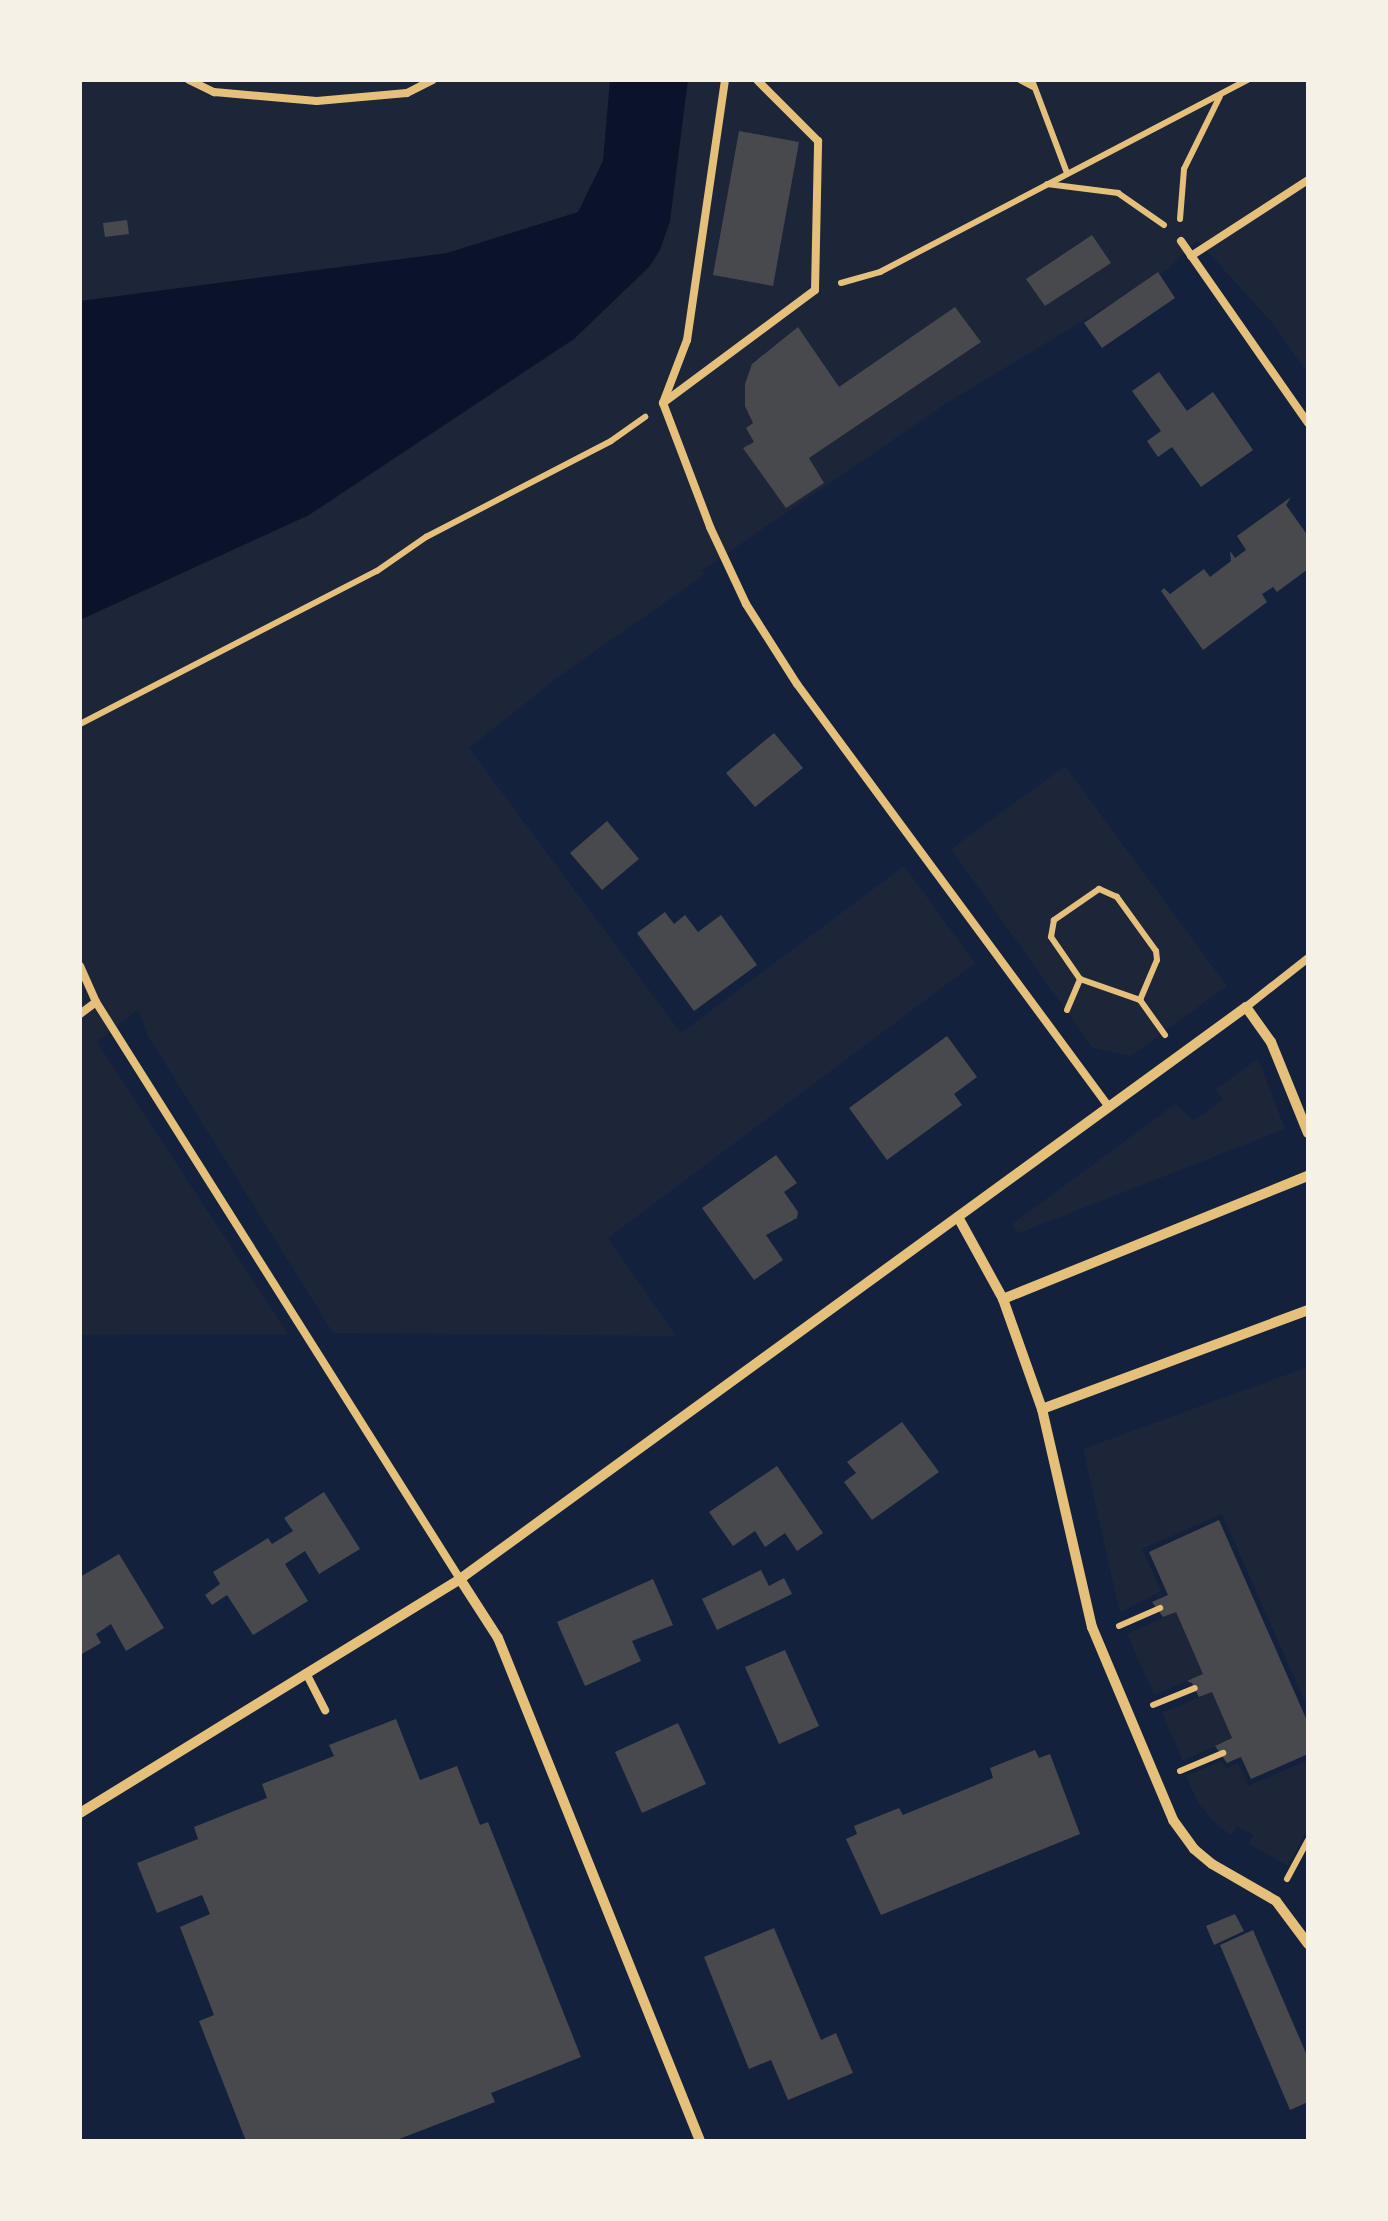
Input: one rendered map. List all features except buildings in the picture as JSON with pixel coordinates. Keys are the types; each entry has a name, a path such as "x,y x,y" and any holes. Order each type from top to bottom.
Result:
{"street":[{"path":"80,1813 460,1578 1246,1007 1271,1042 1308,1132"},
{"path":"1003,1299 1308,1176"},
{"path":"958,1217 974,1238 1003,1299 1042,1409 1092,1627 1173,1820 1194,1849 1212,1864 1276,1901 1308,1944"},
{"path":"1042,1409 1308,1310"},
{"path":"460,1578 498,1638 700,2141"}],"lane":[{"path":"189,80 214,92 317,101 407,92 433,80"},
{"path":"725,80 688,340 663,404 710,527 746,604 797,684 1109,1107"},
{"path":"663,404 815,290 818,141 757,80"},
{"path":"1192,256 1308,180"},
{"path":"1180,240 1308,423"},
{"path":"1246,1007 1308,958"},
{"path":"80,966 96,1002 460,1578"},
{"path":"80,1014 96,1002"},
{"path":"306,1673 324,1710"}],"path":[{"path":"1020,80 1033,84 1067,173"},
{"path":"815,290 880,272 1248,80"},
{"path":"1180,240 1179,199 1184,168 1222,94"},
{"path":"1046,184 1118,193 1180,240"},
{"path":"80,724 377,571 426,538 611,441 663,404"},
{"path":"1140,1000 1157,960 1156,950 1117,897 1099,889 1054,920 1051,938 1087,985 1140,1000 1180,1056"},
{"path":"1118,1626 1160,1608"},
{"path":"1152,1706 1195,1688"},
{"path":"1179,1772 1223,1753"},
{"path":"1276,1901 1308,1840"}],"shaded area":[{"path":"80,80 1308,80 1308,374 1274,325 1197,240 1167,270 950,401 701,571 706,571 558,677 469,748 681,1033 904,866 975,963 608,1238 676,1336 333,1333 147,1034 138,1009 97,1042 288,1334 80,1335"},
{"path":"610,80 688,80 670,221 649,267 574,339 309,515 80,620 80,301 447,253 578,212 603,161"},
{"path":"1065,766 1227,986 1131,1056 1093,1048 951,849"},
{"path":"1258,1059 1285,1129 1019,1233 1011,1225 1175,1104 1194,1121 1223,1099 1216,1089"},
{"path":"1308,1367 1308,1709 1222,1514 1142,1549 1161,1591 1120,1613 1083,1449"},
{"path":"1176,1612 1203,1674 1154,1695 1127,1634"},
{"path":"1212,1692 1232,1738 1183,1761 1162,1713"},
{"path":"1308,1760 1308,1828 1288,1866 1249,1844 1253,1835 1237,1826 1231,1835 1218,1826 1199,1804 1186,1776 1222,1761 1226,1769 1238,1763 1248,1786"}]}
